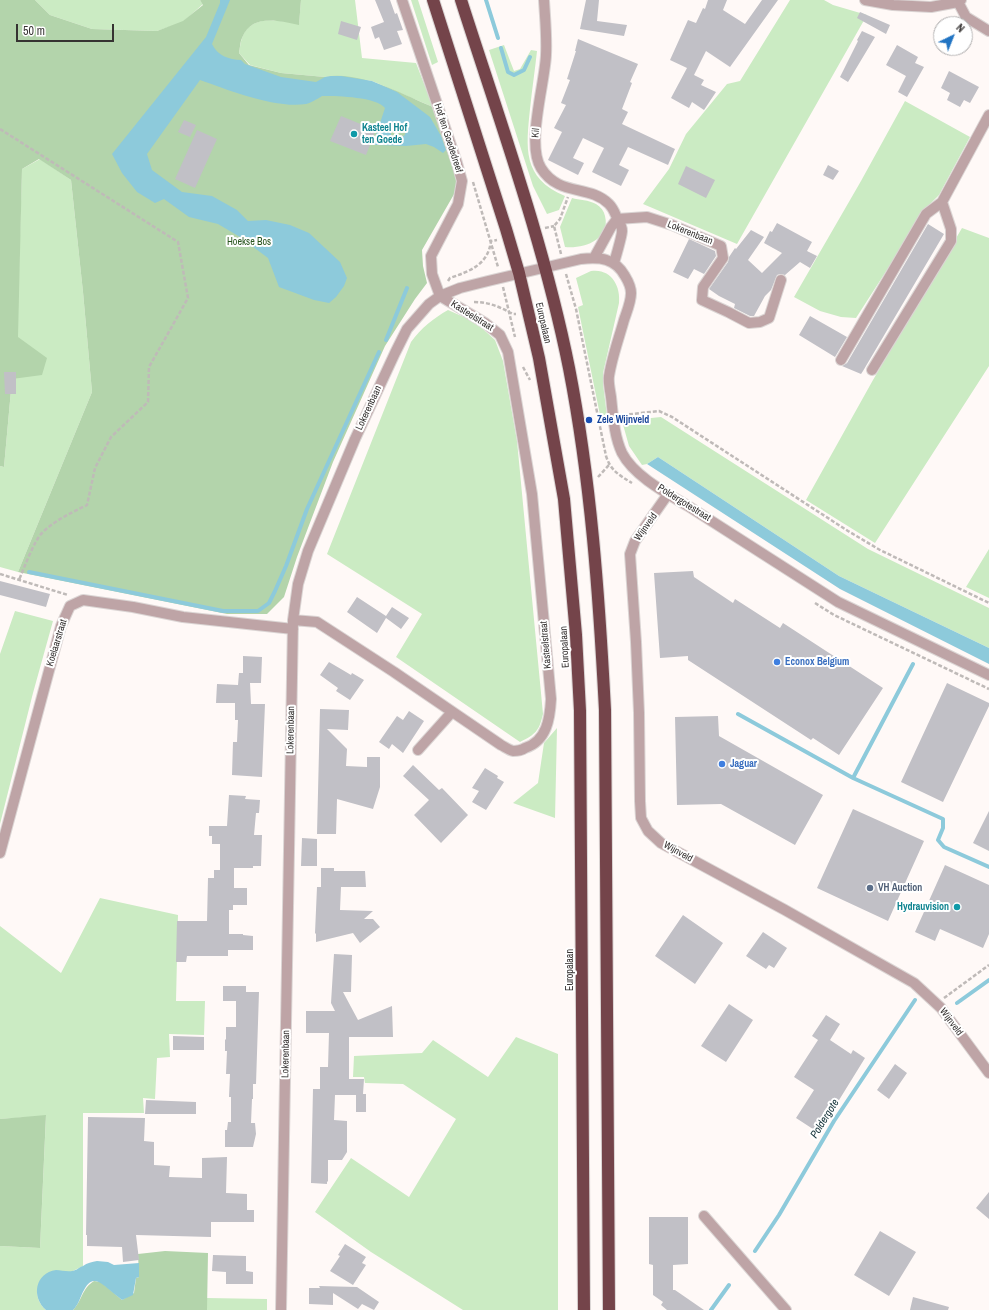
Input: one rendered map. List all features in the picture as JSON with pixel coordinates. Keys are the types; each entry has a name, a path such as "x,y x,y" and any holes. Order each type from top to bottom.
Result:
{"highway":[{"name":"Europalaan","path":"433,0 519,274 539,358 564,498 576,635 580,719 584,1310"},
{"name":"Europalaan","path":"461,0 532,222 545,268 568,366 583,450 592,519 605,710 609,1310"}],"street":[{"name":"Hof ten Goededreef","path":"402,0 462,181 458,204 431,256 432,274 440,296"},
{"name":"Kil","path":"544,0 546,56 539,98 535,145 536,159 541,169 555,183 571,190 599,196 612,208 621,225 622,231 614,263"},
{"path":"865,0 893,5 931,7 959,1 966,17 989,31"},
{"path":"841,360 926,214 942,202 989,115"},
{"path":"872,370 951,241 951,229 942,202"},
{"name":"Lokerenbaan","path":"617,219 647,217 672,225 721,246 723,258 703,287 702,300 749,323 760,322 769,318 782,280"},
{"path":"594,258 617,219"},
{"path":"545,268 581,259 594,258 614,263"},
{"name":"Poldergotestraat","path":"614,263 628,280 631,292 609,378 618,440 622,453 629,463 642,476 668,494 838,602 989,675"},
{"name":"Lokerenbaan","path":"282,1310 293,624 298,584 308,551 355,439 407,329 429,304 440,296 460,288 545,268"},
{"name":"Kasteelstraat","path":"293,624 317,622 394,672 501,745 513,751 528,747 540,739 546,730 550,715 551,698 532,494 508,352 500,335 485,323 440,296"},
{"name":"Wijnveld","path":"668,494 635,540 630,554 639,705 641,818 648,831 661,843 785,910 914,983 941,1008 989,1073"},
{"path":"82,600 133,607 183,617 293,624"},
{"name":"Koelaarstraat","path":"0,853 61,626 70,606 82,600"},
{"path":"418,750 452,712"},
{"path":"704,1216 786,1310"}],"path":[{"path":"0,129 178,242 188,298 149,368 148,402 111,437 95,468 87,505 61,517 41,533 27,559 20,580"},
{"path":"472,178 491,241"},
{"path":"571,190 560,220 554,226 576,309 599,418 659,411 672,417 848,531 880,550 989,602"},
{"path":"0,574 82,600"},
{"path":"936,1004 989,965"}],"green space":[{"name":"Hoekse Bos","path":"0,0 35,0 50,15 92,29 157,31 183,21 203,5 200,0 301,0 299,25 267,21 252,25 246,30 241,40 239,53 249,65 281,73 325,77 351,77 366,80 380,84 433,107 457,176 457,189 422,250 423,266 427,283 385,346 333,462 297,557 284,597 267,614 227,614 18,572 92,392 71,180 39,159 22,169 18,337 47,358 42,375 12,379 4,467 0,466"},
{"path":"35,0 200,0 203,4 183,22 157,31 92,29 50,15"},
{"path":"301,0 355,0 362,58 416,63 433,107 372,81 331,76 325,77 281,73 250,65 239,53 241,40 246,30 252,25 267,20 299,24"},
{"path":"411,0 418,0 438,62 432,65"},
{"path":"790,0 824,0 833,5 867,15 737,244 643,204 669,169 686,134 727,84 740,81"},
{"path":"504,45 514,71 520,69 531,50 537,51 528,137 530,160 534,171 541,180 551,189 565,196 559,210 547,214 533,186 489,50"},
{"path":"905,101 970,137 939,195 928,206 856,318 841,317 820,311 794,297"},
{"path":"40,159 71,180 92,392 18,572 0,567 0,466 4,467 17,337 22,169"},
{"path":"572,198 598,205 604,212 606,224 600,237 594,241 580,246 565,247 560,227"},
{"path":"962,228 989,238 989,366 875,543 806,500 873,380"},
{"path":"591,271 604,272 609,275 616,285 619,297 619,303 603,373 607,416 600,415 578,307 583,305 576,278"},
{"path":"448,310 466,318 483,329 495,340 503,361 517,441 543,714 536,731 530,737 520,742 396,657 422,614 327,554 411,342 428,324"},
{"path":"661,417 868,549 989,608 989,648 839,576 658,457 647,464 642,465 629,446 622,421"},
{"path":"989,549 989,598 966,587"},
{"path":"15,611 53,621 0,824 0,654"},
{"path":"557,728 555,818 513,803 538,783 544,743"},
{"path":"100,898 178,915 176,1001 205,1001 204,1035 169,1034 170,1057 157,1058 155,1099 143,1098 144,1113 83,1113 83,1266 39,1283 38,1298 46,1310 0,1310 0,1246 40,1248 46,1116 0,1119 0,926 61,973"},
{"path":"516,1037 558,1054 558,1310 463,1310 371,1252 315,1212 351,1158 409,1197 456,1119 403,1084 365,1083 364,1077 353,1077 354,1056 422,1053 433,1040 488,1077"},
{"path":"46,1115 40,1248 0,1246 0,1119"},
{"path":"165,1251 208,1253 207,1310 73,1310 84,1291 94,1281 101,1282 122,1300 134,1293 136,1278 139,1277 138,1254"},
{"path":"207,1298 267,1299 267,1310 207,1310"}],"water":[{"path":"220,0 230,0 212,44 220,54 232,59 241,60 245,64 281,77 316,82 325,77 341,76 372,81 397,92 430,117 441,136 446,150 443,153 426,144 406,146 375,145 374,141 385,108 374,101 348,97 322,96 306,104 281,104 252,98 200,80 147,154 152,170 182,192 212,196 237,210 248,221 266,220 290,225 309,233 340,262 347,278 344,286 336,297 329,303 314,300 279,287 268,258 240,237 218,224 189,217 164,199 155,203 137,192 122,173 112,154 206,37","holes":["397,124 402,125 406,130 405,135 394,139 391,135 392,129"]},
{"path":"658,457 839,576 989,648 989,664 840,589 647,464"},
{"path":"97,1261 108,1262 114,1265 139,1263 139,1277 136,1278 133,1295 122,1300 101,1283 94,1281 87,1285 73,1310 46,1310 41,1305 37,1292 43,1276 56,1270 73,1271 88,1263"}],"building":[{"path":"375,0 390,0 395,14 397,13 403,30 397,31 402,44 384,50 379,37 375,39 371,27 384,22"},
{"path":"586,0 599,0 597,21 627,25 624,36 580,29"},
{"path":"708,0 727,0 723,10 745,24 762,0 778,0 730,67 706,51 694,75 704,80 701,85 716,92 704,110 692,102 689,108 671,98 687,68 670,60 688,20 696,23 703,8 705,9"},
{"path":"860,12 890,25 886,34 857,18"},
{"path":"341,21 361,27 357,40 338,34"},
{"path":"862,31 875,37 848,82 840,77"},
{"path":"578,39 638,64 630,82 632,83 622,109 628,112 622,124 675,149 668,165 628,147 619,165 629,170 621,186 592,172 604,148 583,138 573,158 584,163 578,175 548,160 562,132 554,128 566,105 561,103 570,80 567,79 576,51"},
{"path":"897,45 918,57 915,63 924,67 907,97 898,92 906,76 886,65"},
{"path":"949,71 979,87 970,103 964,100 960,107 947,100 950,93 941,88"},
{"name":"Kasteel Hof ten Goede","path":"341,116 363,125 365,121 377,127 366,155 330,141"},
{"path":"184,120 196,125 190,137 178,132"},
{"path":"197,130 217,139 195,188 175,179"},
{"path":"828,165 839,171 833,180 823,175"},
{"path":"686,166 715,180 706,198 678,184"},
{"path":"777,223 812,242 807,251 817,256 810,268 800,262 785,275 777,275 771,290 765,296 754,316 750,316 734,308 735,304 709,289 728,262 729,257 735,248 736,249 751,230 764,237 748,260 762,273 782,253 764,243 770,231 772,232"},
{"path":"928,224 944,234 863,371 861,374 842,366 847,363"},
{"path":"689,239 715,251 716,256 704,274 694,269 688,279 673,272"},
{"path":"810,316 847,337 835,357 799,335"},
{"path":"4,372 16,372 16,394 5,394"},
{"path":"693,571 694,577 733,603 735,599 780,628 783,623 883,688 839,755 813,738 811,740 688,660 688,656 660,658 654,573"},
{"path":"0,581 50,594 46,607 0,595"},
{"path":"357,597 386,616 392,607 409,618 401,629 386,618 377,633 347,612"},
{"path":"243,656 262,657 261,683 250,683 251,704 265,704 262,777 232,775 233,742 237,742 238,720 235,720 235,703 216,703 217,684 238,685 239,673 243,673"},
{"path":"329,662 351,675 352,673 364,680 350,700 336,691 338,688 320,675"},
{"path":"947,683 989,703 989,706 943,802 901,782"},
{"path":"320,709 349,710 348,730 327,729 347,749 346,766 367,767 367,757 380,757 380,787 373,809 337,799 336,834 317,834"},
{"path":"409,711 424,721 403,753 392,744 389,749 379,742 397,716 403,720"},
{"name":"Jaguar","path":"718,716 719,736 823,795 795,845 721,804 677,805 675,717"},
{"path":"413,765 439,790 442,788 468,815 441,843 414,815 429,800 403,776"},
{"path":"485,768 498,776 497,778 504,782 486,810 472,802 479,791 472,788"},
{"path":"229,795 246,796 245,799 260,800 259,813 256,813 254,835 262,835 261,866 253,866 253,868 234,868 234,888 247,888 247,905 233,905 233,910 229,910 229,934 253,936 253,950 228,950 228,956 187,956 186,962 176,962 177,921 207,921 208,878 214,878 214,870 220,870 220,844 212,844 212,836 209,836 209,826 227,826"},
{"path":"853,809 924,841 888,921 817,888"},
{"path":"989,811 989,851 973,843"},
{"path":"302,838 317,839 317,866 301,866"},
{"name":"Hydrauvision","path":"945,865 989,885 989,934 983,948 940,929 935,941 915,932"},
{"path":"321,868 334,868 334,871 365,871 366,887 341,887 340,910 373,911 364,919 373,919 380,927 360,943 353,933 316,942 317,887 321,887"},
{"path":"683,915 723,943 695,984 655,956"},
{"path":"763,932 787,948 774,968 769,965 766,969 746,956"},
{"path":"334,954 352,955 351,992 343,992 358,1020 392,1006 393,1037 349,1037 349,1079 364,1079 363,1094 366,1094 366,1112 356,1112 356,1095 335,1095 334,1120 347,1121 347,1152 342,1160 328,1160 327,1184 311,1183 313,1089 320,1089 320,1067 328,1067 329,1033 306,1033 306,1011 335,1011 331,1003"},
{"path":"223,986 246,986 246,992 259,992 256,1084 253,1084 251,1123 255,1123 256,1134 253,1147 225,1147 225,1130 227,1130 228,1122 231,1122 231,1097 229,1097 230,1074 226,1074 227,1051 225,1051 225,1040 226,1027 236,1027 236,1001 223,1001"},
{"path":"729,1004 753,1020 726,1062 701,1046"},
{"path":"826,1015 840,1024 830,1040 851,1054 853,1050 865,1058 836,1105 833,1103 816,1131 796,1118 814,1090 794,1077 818,1040 812,1036"},
{"path":"173,1036 204,1037 204,1050 173,1050"},
{"path":"895,1064 907,1073 889,1099 877,1090"},
{"path":"146,1100 196,1102 196,1114 145,1114"},
{"path":"88,1117 145,1118 144,1141 154,1142 154,1165 170,1166 169,1177 202,1178 202,1158 227,1157 226,1193 247,1194 247,1210 254,1210 254,1222 211,1222 211,1237 136,1235 139,1260 123,1262 122,1247 87,1246"},
{"path":"989,1192 989,1219 976,1208"},
{"path":"649,1217 688,1217 688,1264 673,1265 673,1290 704,1310 667,1310 661,1305 663,1302 653,1295 653,1265 649,1264"},
{"path":"880,1231 916,1252 889,1296 854,1275"},
{"path":"345,1244 366,1257 362,1263 366,1265 353,1285 330,1271 340,1256 338,1255"},
{"path":"213,1255 246,1256 246,1271 253,1272 253,1284 226,1284 226,1272 212,1271"},
{"path":"319,1286 357,1287 379,1302 374,1310 362,1304 358,1309 333,1293 333,1305 309,1304 309,1288 320,1288"},
{"path":"913,1297 949,1307 948,1310 910,1310"}],"waterway":[{"path":"486,0 498,38"},
{"path":"501,48 508,72 514,75 524,70 530,57"},
{"path":"386,340 407,288"},
{"path":"29,572 223,611 258,611 269,603 275,591 307,509 379,352"},
{"path":"853,778 913,664"},
{"path":"738,714 853,778 943,819 943,828 938,840 944,847 989,867"},
{"name":"Poldergote","path":"957,1003 989,980"},
{"name":"Poldergote","path":"755,1251 779,1215 834,1121 915,1000"},
{"name":"Poldergote","path":"711,1310 729,1285"}],"place":[{"name":"Kasteel Hof ten Goede","path":"354,134"},
{"name":"Zele Wijnveld","path":"589,420"},
{"name":"Econox Belgium","path":"777,662"},
{"name":"Jaguar","path":"722,764"},
{"name":"VH Auction","path":"870,888"},
{"name":"Hydrauvision","path":"957,907"}]}
